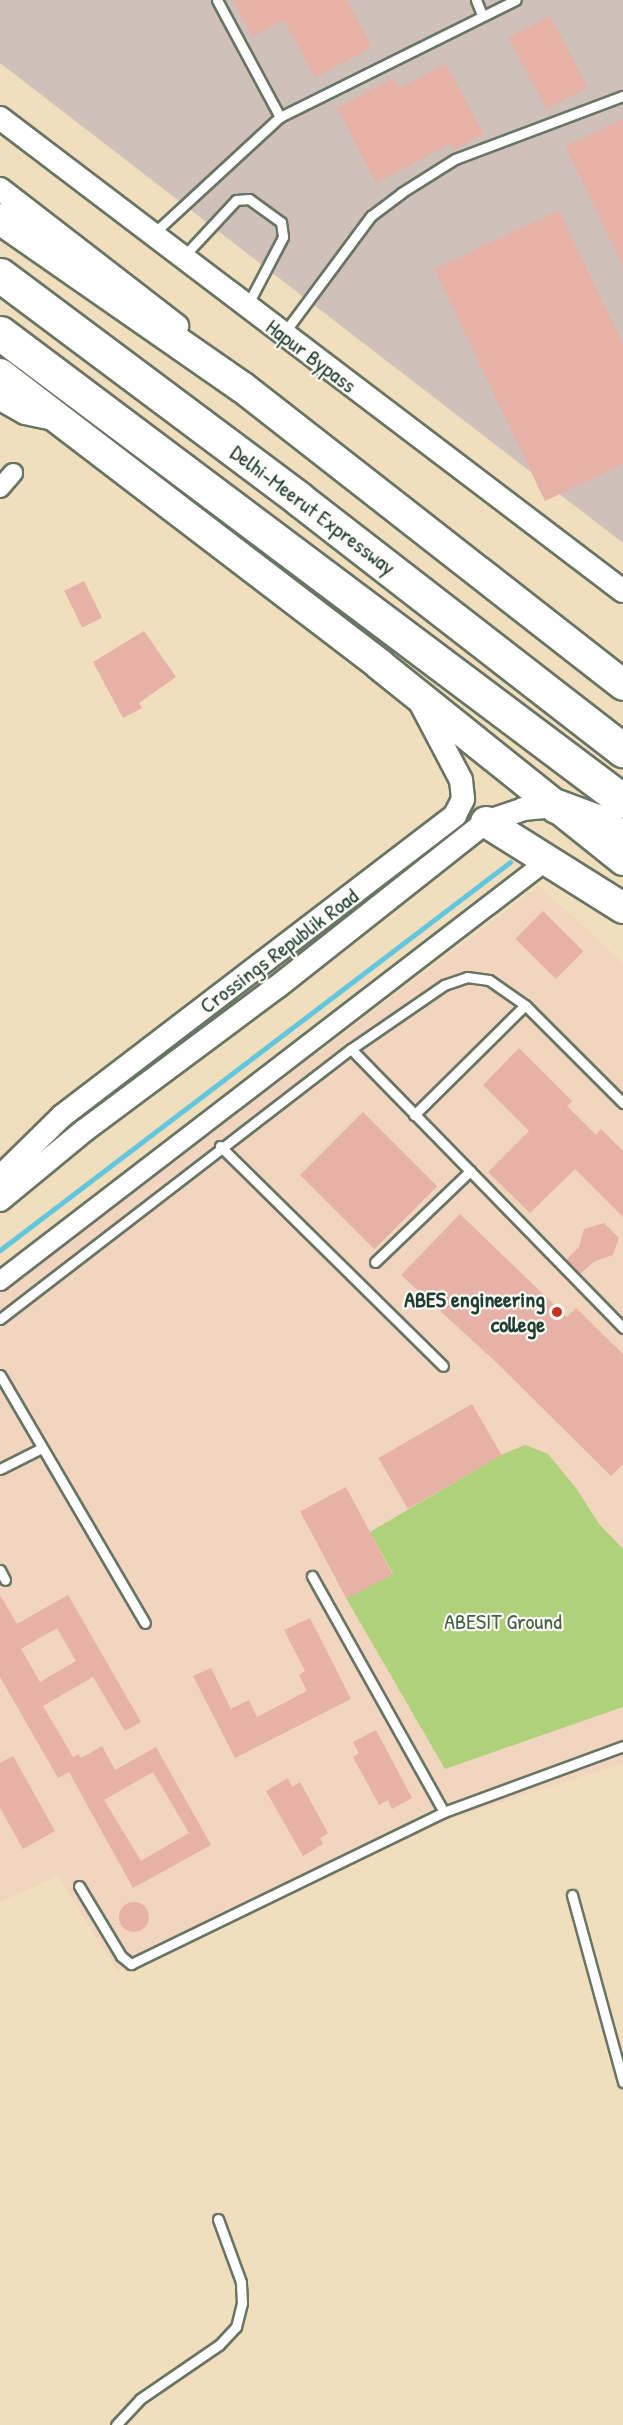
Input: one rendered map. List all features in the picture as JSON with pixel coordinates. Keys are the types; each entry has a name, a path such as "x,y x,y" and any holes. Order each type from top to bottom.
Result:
{"highway":[{"path":"0,219 242,387 623,685"},
{"name":"Delhi-Meerut Expressway","path":"0,275 290,492 623,750"},
{"path":"0,333 623,801"},
{"path":"0,374 415,693 623,860"},
{"path":"556,806 599,822 623,839"},
{"path":"486,822 545,862 623,908"}],"street":[{"name":"Hapur Bypass","path":"0,118 623,591"},
{"path":"0,189 170,320 242,387"},
{"path":"0,399 25,413 59,421"},
{"path":"0,488 13,473"},
{"name":"Crossings Republik Road","path":"0,1177 62,1116 455,815 463,799 461,780 415,693"},
{"name":"Crossings Republik Road","path":"0,1200 86,1130 277,987 486,822 523,809 556,806"},
{"path":"0,1281 545,862"}],"lane":[{"path":"217,0 280,117"},
{"path":"476,0 482,15"},
{"path":"153,234 280,117 516,0"},
{"path":"283,335 371,216 401,193 455,159 623,96"},
{"path":"183,258 236,200 249,199 280,222 283,237 246,307"},
{"path":"0,1319 220,1146 351,1049 444,985 466,977 489,980 525,1005 623,1103"},
{"path":"414,1115 525,1005"},
{"path":"351,1049 623,1328"},
{"path":"220,1146 443,1366"},
{"path":"375,1262 470,1171"},
{"path":"0,1375 40,1449 145,1623"},
{"path":"0,1469 40,1449"},
{"path":"0,1570 5,1580"},
{"path":"312,1576 444,1812"},
{"path":"78,1886 121,1956 131,1964 444,1812 623,1746"},
{"path":"572,1895 623,2082"},
{"path":"116,2425 122,2414 140,2399 219,2345 236,2327 243,2303 242,2282 218,2219"}],"shaded area":[{"path":"0,0 623,0 623,543 0,63"},
{"path":"539,886 623,963 623,1763 456,1817 117,1971 58,1876 0,1902 0,1293"}],"green space":[{"name":"ABESIT Ground","path":"525,1445 548,1454 576,1488 599,1524 623,1549 623,1707 445,1769 346,1598 393,1574 370,1532 501,1455"}],"building":[{"path":"233,0 347,0 372,47 315,78 284,20 252,37"},
{"path":"550,16 588,88 547,110 509,38"},
{"path":"446,64 484,134 454,150 450,144 376,183 337,108 393,78 399,88"},
{"path":"623,119 623,267 565,146"},
{"path":"559,210 623,344 623,464 545,501 434,269"},
{"path":"84,581 102,618 82,627 64,591"},
{"path":"144,631 176,677 139,703 142,708 123,718 93,662"},
{"path":"543,911 583,951 556,979 515,939"},
{"path":"519,1048 572,1101 567,1106 596,1135 601,1129 623,1151 623,1217 575,1169 530,1213 488,1172 529,1131 483,1085"},
{"path":"363,1112 437,1186 374,1249 300,1175"},
{"path":"460,1214 567,1317 576,1308 623,1354 623,1464 611,1476 497,1363 401,1275"},
{"path":"604,1223 619,1238 613,1255 595,1261 580,1274 566,1260 579,1247 584,1229"},
{"path":"472,1404 502,1455 408,1509 378,1458"},
{"path":"346,1487 392,1574 347,1599 300,1511"},
{"path":"0,1595 17,1624 68,1595 141,1722 125,1731 93,1677 43,1706 73,1757 78,1754 81,1758 102,1746 115,1770 156,1747 211,1845 133,1888 69,1772 58,1778 0,1677","holes":["57,1628 76,1661 40,1682 21,1649","153,1772 189,1833 141,1861 104,1800"]},
{"path":"310,1618 351,1699 235,1758 193,1676 211,1668 231,1709 249,1700 257,1717 307,1691 299,1675 305,1671 284,1630"},
{"path":"376,1730 412,1798 392,1809 388,1800 379,1805 353,1757 359,1753 353,1742"},
{"path":"13,1756 55,1831 23,1849 0,1808 0,1763"},
{"path":"288,1778 292,1787 300,1782 328,1833 320,1838 323,1844 303,1856 266,1791"},
{"path":"134,1902 145,1906 149,1917 145,1928 134,1932 123,1928 119,1917 123,1906"}],"waterway":[{"path":"0,1250 510,862"}],"place":[{"name":"ABES engineering college","path":"557,1312"}]}
